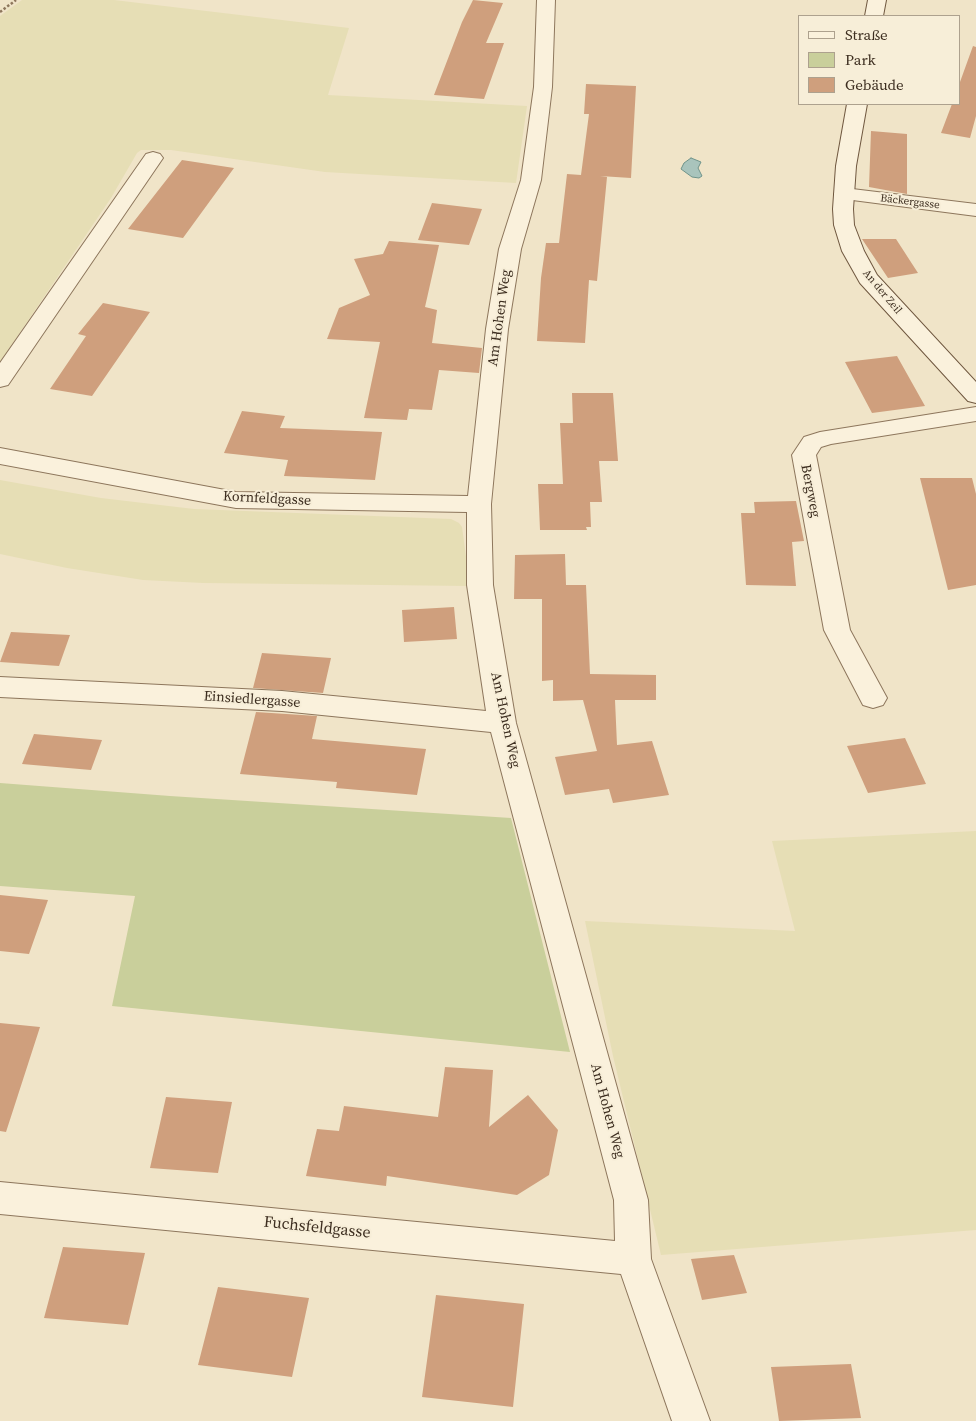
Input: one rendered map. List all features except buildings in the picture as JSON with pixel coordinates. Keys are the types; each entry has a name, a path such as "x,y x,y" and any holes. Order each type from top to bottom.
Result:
{"street":[{"name":"Am Hohen Weg","path":"546,0 543,87 531,180 510,249 501,303 479,504 480,585 502,723 631,1200 634,1259 691,1421"},
{"path":"874,15 877,0"},
{"name":"An der Zeil","path":"857,105 846,166 844,225 859,264 868,278 976,396"},
{"path":"0,380 153,158"},
{"name":"Bäckergasse","path":"844,194 976,210"},
{"name":"Bergweg","path":"873,698 837,630 804,455 812,442 828,437 976,414"},
{"name":"Kornfeldgasse","path":"0,456 236,500 479,504"},
{"name":"Einsiedlergasse","path":"0,687 282,701 502,723"},
{"name":"Fuchsfeldgasse","path":"0,1198 634,1259"}],"path":[{"path":"0,12 16,0"}],"shaded area":[{"path":"22,0 114,0 349,28 328,95 527,106 516,183 325,172 171,150 141,150 137,153 111,198 0,362 0,16"},
{"path":"0,480 101,498 194,509 451,519 462,527 470,586 203,583 143,580 67,568 0,554"},
{"path":"976,831 976,1230 661,1255 613,1056 585,921 795,931 772,841"}],"green space":[{"path":"0,783 511,818 570,1052 112,1006 135,896 0,886"}],"water":[{"path":"691,158 701,162 698,168 702,176 699,178 692,177 681,169 684,163"}]}
